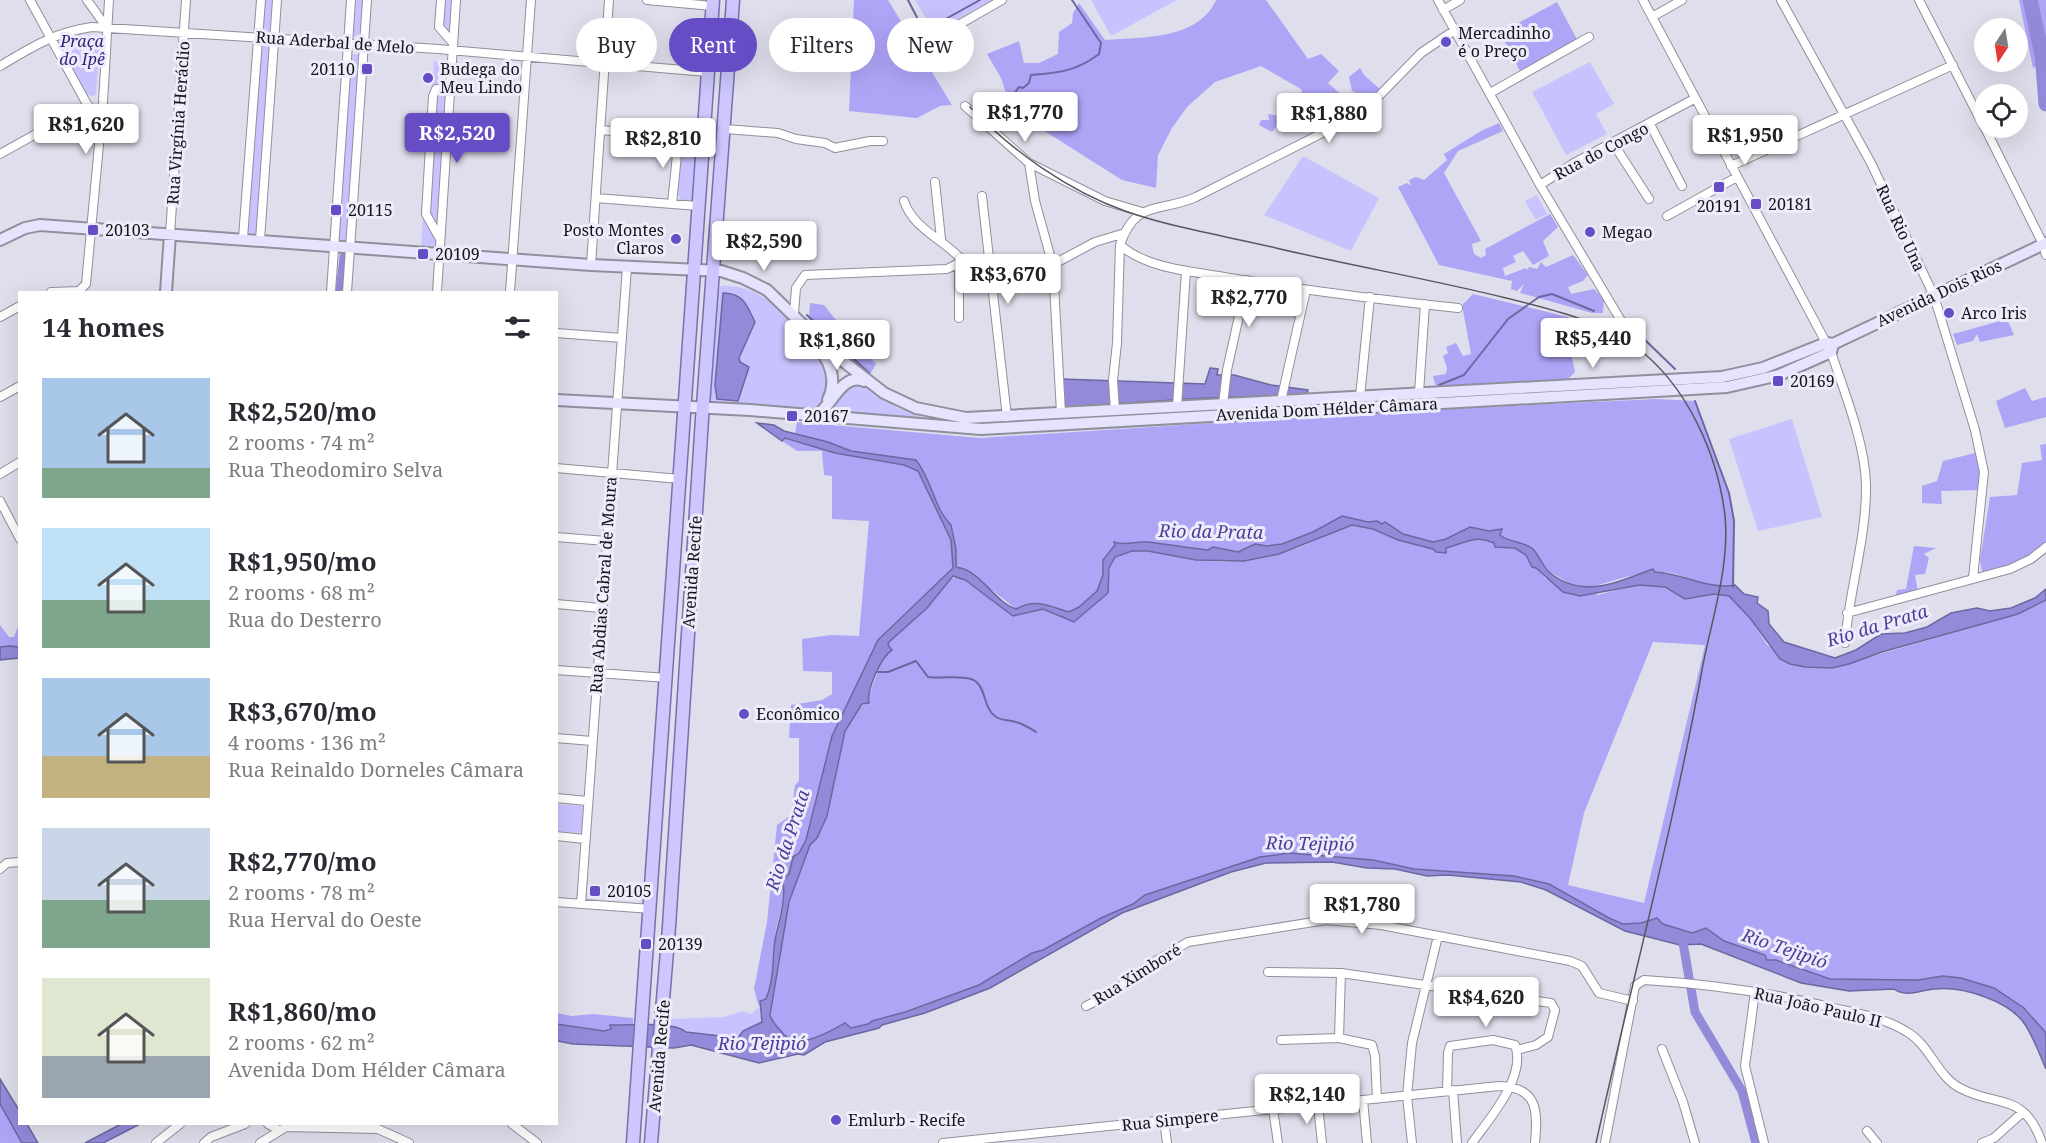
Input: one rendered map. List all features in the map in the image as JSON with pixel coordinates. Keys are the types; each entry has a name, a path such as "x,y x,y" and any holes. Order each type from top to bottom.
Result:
{"main road":[{"name":"Avenida Recife","path":"651,1143 659,1062 703,411 734,0"},
{"name":"Avenida Recife","path":"711,18 712,3"},
{"name":"Avenida Recife","path":"633,1143 644,1016 686,410 707,72"},
{"name":"Avenida Dom Hélder Câmara","path":"1,237 25,228 50,226 243,238 591,265 715,271 756,283 778,298 830,351 872,385"},
{"path":"166,291 169,246 173,235"},
{"name":"Avenida Dois Rios","path":"1830,346 1934,296 2045,247"},
{"path":"794,313 822,352 832,377 828,400 813,415"},
{"name":"Avenida Dom Hélder Câmara","path":"813,415 828,407 850,379 860,379 900,402 935,414 966,418 1007,417 1177,404 1360,397 1722,377 1763,368 1830,346"},
{"name":"Avenida Dom Hélder Câmara","path":"558,400 792,419 813,415 981,429 1727,387 1779,375 1830,346"}],"street":[{"path":"30,0 100,129"},
{"path":"87,0 107,28"},
{"path":"80,291 86,284 93,230 109,0"},
{"name":"Rua Virgínia Heráclio","path":"173,235 186,0"},
{"path":"243,238 261,0"},
{"path":"260,240 277,0"},
{"path":"331,291 351,0"},
{"path":"347,291 367,0"},
{"path":"441,0 439,27 453,47"},
{"path":"437,291 448,88 456,0"},
{"path":"510,291 531,0"},
{"path":"608,18 609,0"},
{"path":"646,0 712,3"},
{"path":"970,18 1002,0"},
{"path":"1438,0 1540,184 1629,334"},
{"path":"1443,10 1460,0"},
{"path":"1643,0 1694,99 1830,346 1860,449 1866,481 1863,520 1847,613 1845,643"},
{"path":"1652,17 1683,0"},
{"name":"Rua Rio Una","path":"1781,0 1845,114 1934,296 1975,430 1984,472 1973,578"},
{"path":"1919,0 1974,106"},
{"name":"Rua Aderbal de Melo","path":"0,66 66,30 107,28 274,37 364,46 453,47 576,60"},
{"path":"1114,408 1113,380 1117,343 1120,246 1125,233 1142,212 1152,208 1173,206 1196,197 1350,119 1374,101 1421,53 1455,30"},
{"path":"1490,93 1589,38"},
{"path":"1731,166 1953,65"},
{"path":"591,265 604,72"},
{"path":"440,240 426,214 433,96 436,89 448,88"},
{"name":"Rua do Congo","path":"1540,184 1694,99"},
{"path":"0,154 88,105"},
{"path":"965,106 1029,163 1105,201 1142,212"},
{"path":"1650,124 1682,186"},
{"path":"725,129 778,133 796,139 825,143 835,148 870,141 883,141"},
{"path":"600,130 702,136"},
{"path":"672,204 679,135"},
{"path":"1990,138 2045,247"},
{"path":"1613,143 1648,199"},
{"path":"1029,163 1035,201 1053,266 1061,413"},
{"path":"1667,216 1737,177"},
{"path":"935,182 941,239"},
{"path":"982,195 1007,417"},
{"path":"596,198 698,206"},
{"path":"904,201 911,218 941,239 960,258 959,318"},
{"path":"993,279 1018,277 1053,266 1095,242 1125,233"},
{"path":"1120,246 1143,259 1186,271 1305,290 1458,308"},
{"path":"794,313 796,288 805,276 948,269 959,264"},
{"name":"Rua Abdias Cabral de Moura","path":"581,904 627,267"},
{"path":"1177,404 1186,271"},
{"path":"1223,402 1227,370 1246,280"},
{"path":"1282,399 1305,290"},
{"path":"1360,397 1370,297"},
{"path":"1419,393 1425,304"},
{"path":"0,317 18,307"},
{"path":"558,333 622,338"},
{"path":"0,398 18,387"},
{"path":"0,474 18,463"},
{"path":"558,468 680,479"},
{"path":"0,501 18,535"},
{"path":"558,537 606,541"},
{"path":"1847,613 2021,565 2046,548"},
{"path":"558,604 601,608"},
{"path":"558,670 667,678"},
{"path":"558,738 592,741"},
{"path":"558,798 587,801"},
{"path":"558,836 585,839"},
{"path":"0,869 7,863 18,862"},
{"path":"558,902 651,909"},
{"name":"Rua Ximboré","path":"1086,1006 1110,994 1178,947 1197,940 1326,920 1381,925 1576,963 1587,973 1599,993 1633,1001"},
{"path":"1412,1143 1407,1096 1412,1043 1438,936"},
{"path":"1268,972 1341,973 1553,1004 1555,1010 1548,1036 1536,1044 1517,1050"},
{"path":"1340,1038 1341,973"},
{"name":"Rua João Paulo II","path":"1633,1001 1635,986 1640,980 1755,992 1827,1006 1904,1029 1922,1043 1958,1087 2013,1104 2023,1112"},
{"path":"1755,992 1745,1066 1764,1143"},
{"path":"1605,1143 1633,1001"},
{"path":"1281,1040 1340,1038 1357,1040 1373,1047 1377,1099"},
{"path":"1458,1143 1450,1091 1448,1049 1453,1045 1492,1040 1513,1043 1517,1050 1511,1086 1472,1143"},
{"path":"1662,1049 1689,1118 1695,1143"},
{"path":"1511,1086 1528,1095 1534,1102 1537,1120 1535,1143"},
{"name":"Rua Simpere","path":"943,1143 1511,1086"},
{"path":"1363,1100 1367,1143"},
{"path":"1318,1105 1322,1143"},
{"path":"1273,1109 1278,1143"},
{"path":"1982,1143 1994,1138 2023,1112 2034,1125 2042,1143"},
{"path":"1164,1120 1167,1143"},
{"path":"156,1143 179,1125"},
{"path":"204,1143 211,1137 242,1125"},
{"path":"270,1125 279,1130"},
{"path":"513,1125 537,1143"},
{"path":"260,1143 286,1127 378,1129 409,1143"},
{"path":"1867,1131 1877,1143"}],"green space":[{"path":"265,0 275,0 272,33 263,32"},
{"path":"356,0 365,0 362,37 353,36"},
{"path":"442,0 455,0 453,42 440,27"},
{"path":"915,0 992,0 959,18 926,18"},
{"path":"1091,0 1177,0 1111,36"},
{"name":"Praça do Ipê","path":"80,34 100,36 96,94 93,96 87,95 58,43"},
{"path":"261,45 273,45 259,235 246,233"},
{"path":"350,55 359,55 350,241 339,241"},
{"path":"434,61 450,63 447,78 432,91"},
{"path":"1590,62 1614,104 1596,114 1607,134 1566,155 1532,92"},
{"path":"443,93 447,100 440,234 429,216 437,98"},
{"path":"682,145 699,149 693,201 682,202 678,194"},
{"path":"1303,156 1379,198 1351,251 1264,215"},
{"path":"1537,195 1547,214 1536,220 1525,201"},
{"path":"423,219 439,244 438,251 421,250"},
{"path":"721,286 742,288 761,296 788,317 803,333 816,350 825,368 829,385 825,399 810,410 711,404 709,398 717,290"},
{"path":"857,381 898,408 943,425 824,414 842,392"},
{"path":"1792,419 1822,517 1758,531 1729,439"},
{"path":"558,804 582,806 585,809 584,833 558,831"},
{"path":"759,1007 762,1022 738,1038 686,1032 670,1027 671,1019 724,1017 742,1011 751,1014"}],"shaded area":[{"path":"854,0 888,0 899,18 887,18 887,72 932,72 952,105 940,106 917,118 849,111 851,72 875,72 875,18 853,18"},
{"path":"1216,0 1266,0 1308,59 1321,54 1339,71 1328,83 1344,97 1324,115 1309,120 1301,89 1261,66 1215,82 1187,107 1172,128 1158,155 1156,188 1122,180 1024,118 1010,105 1001,78 987,54 1019,41 1024,63 1039,63 1058,54 1059,32 1072,23 1073,13 1079,3 1105,40 1152,37 1183,29 1196,23 1208,13"},
{"path":"2019,0 2046,0 2046,60 2033,68 2028,44 2028,18 2023,18"},
{"path":"1557,2 1579,43 1521,73 1500,33"},
{"path":"1360,68 1365,76 1380,89 1375,95 1366,97 1352,91 1349,77"},
{"path":"1268,114 1279,116 1278,124 1272,132 1259,125 1261,120 1269,120"},
{"path":"1499,123 1503,131 1458,151 1444,173 1481,241 1472,244 1474,254 1481,258 1486,255 1485,249 1550,214 1558,227 1543,241 1549,256 1533,265 1523,251 1513,256 1516,262 1503,268 1505,276 1526,268 1527,270 1529,267 1537,269 1541,262 1546,267 1573,255 1588,275 1583,281 1568,287 1571,294 1594,289 1604,299 1603,313 1592,313 1520,293 1524,284 1517,291 1511,289 1512,281 1439,265 1398,187 1407,183 1411,186 1409,180 1416,177 1424,180 1447,160 1444,154 1481,131"},
{"path":"1473,294 1568,317 1593,331 1595,336 1583,341 1572,357 1575,372 1565,382 1436,387 1433,376 1446,374 1447,368 1443,356 1448,353 1446,347 1456,343 1463,356 1471,354 1462,305"},
{"path":"810,303 824,305 843,329 845,341 857,341 857,344 876,364 868,378 857,369 854,361 809,319"},
{"path":"2007,319 2014,335 1980,342 1977,334 1973,341 1957,345 1953,334"},
{"path":"2025,388 2032,401 2046,397 2046,417 2005,428 1996,401"},
{"path":"1656,399 1695,401 1729,493 1734,521 1733,585 1716,586 1666,572 1655,572 1633,575 1579,589 1550,572 1532,548 1505,540 1499,532 1470,527 1446,539 1433,542 1413,538 1377,521 1368,522 1342,516 1313,532 1282,544 1267,546 1255,544 1238,552 1213,547 1208,550 1151,544 1115,544 1103,560 1103,575 1097,591 1073,612 1041,603 1016,609 977,578 956,567 956,549 951,529 916,461 864,455 795,434 797,422 980,438 1401,411"},
{"path":"785,438 835,453 904,465 918,471 951,540 953,568 887,630 832,736 806,840 799,853 793,857 789,874 783,881 783,897 775,934 772,978 766,999 760,1001 759,1007 754,989 767,922 777,825 791,815 795,785 799,781 799,738 789,738 791,705 822,700 832,694 832,672 803,671 802,639 831,635 859,636 869,521 832,519 832,476 824,475 822,451 797,451 782,441"},
{"path":"2046,444 2046,543 2032,555 2016,563 1982,572 1980,560 1990,497 2017,495 2022,463 2042,460 2040,445"},
{"path":"1979,452 1980,490 1941,491 1942,504 1922,503 1922,486 1937,481 1943,461"},
{"path":"1352,525 1373,529 1398,540 1446,553 1446,548 1467,540 1486,539 1504,548 1515,548 1526,555 1545,578 1598,595 1635,585 1659,585 1685,599 1714,594 1729,596 1750,618 1767,645 1805,667 1832,668 2018,614 2046,600 2046,1033 2028,1011 2002,993 1956,977 1913,980 1830,979 1776,960 1767,960 1765,955 1724,941 1706,928 1692,933 1663,924 1657,918 1641,923 1623,924 1549,884 1525,878 1414,869 1373,860 1290,853 1260,857 1145,895 1133,904 1101,918 1043,950 1032,953 979,985 868,1024 851,1028 845,1023 816,1038 791,1040 783,1036 770,1015 784,923 795,884 810,845 817,838 827,816 845,731 857,710 866,703 880,666 889,652 889,642 927,608 946,582 958,576 1013,616 1043,609 1074,622 1108,593 1110,563 1118,555 1128,551 1151,551 1207,561 1249,560 1288,551","holes":["1653,642 1705,645 1644,903 1568,885 1584,813"]},
{"path":"1914,546 1936,548 1924,554 1929,558 1925,574 1915,575 1918,592 1895,598 1897,590 1906,589"},
{"path":"0,625 9,637 14,637 18,627 18,647 0,647"},
{"path":"558,1013 572,1016 593,1014 633,1018 633,1024 621,1027 614,1025 602,1031 558,1024"},
{"path":"0,1104 23,1143 0,1143"}],"water":[{"path":"723,293 740,298 755,322 739,358 740,362 749,367 738,401 717,399 715,385"},
{"path":"1210,368 1218,369 1217,375 1234,375 1271,385 1308,390 1307,395 1205,398 1065,407 1062,379 1205,384"},
{"name":"Rio Tejipió","path":"757,423 774,425 784,431 828,442 851,451 916,460 945,518 951,525 956,549 956,567 973,574 1001,600 1016,609 1036,604 1069,612 1079,607 1097,591 1103,575 1103,560 1115,545 1114,542 1122,544 1147,542 1208,550 1213,547 1238,552 1255,544 1267,546 1282,544 1313,532 1342,516 1368,522 1377,521 1382,524 1385,522 1403,534 1433,542 1446,539 1470,527 1489,531 1502,529 1500,535 1529,546 1549,572 1574,585 1600,586 1653,569 1655,572 1715,585 1735,585 1744,594 1758,597 1757,603 1768,611 1769,624 1784,642 1835,658 1856,650 1881,634 1905,633 1927,627 1951,613 1977,608 1990,611 2011,608 2035,598 2046,589 2046,600 2018,614 1832,668 1805,667 1780,659 1750,618 1729,596 1714,594 1685,599 1665,587 1639,585 1580,596 1563,592 1532,567 1526,555 1515,548 1495,547 1494,543 1481,539 1446,548 1446,553 1436,552 1373,529 1352,525 1279,554 1244,561 1196,560 1148,551 1132,551 1115,557 1109,568 1108,593 1074,622 1043,609 1013,616 965,580 953,576 927,608 889,642 888,645 892,650 883,660 875,675 869,703 862,704 845,731 827,816 817,838 810,845 789,902 770,1015 786,1037 802,1041 820,1036 845,1023 851,1028 868,1024 979,985 1032,953 1043,950 1101,918 1133,904 1145,895 1260,857 1290,853 1373,860 1414,869 1514,876 1549,884 1623,924 1641,923 1657,918 1663,924 1692,933 1706,928 1724,941 1765,955 1767,960 1776,960 1830,979 1918,980 1943,976 1961,978 1994,988 2024,1008 2046,1033 2046,1069 2032,1036 2019,1017 1998,1003 1972,993 1946,989 1909,993 1894,989 1849,991 1801,983 1701,944 1680,945 1625,931 1546,890 1521,882 1448,875 1427,876 1395,869 1367,868 1332,862 1266,863 1231,872 1122,913 990,988 925,1013 825,1042 804,1055 798,1054 759,1063 691,1045 674,1048 573,1044 558,1041 558,1024 604,1031 611,1029 610,1025 660,1025 679,1028 686,1032 738,1038 743,1031 762,1022 760,1001 766,999 771,983 775,940 783,903 783,880 789,874 793,857 799,853 806,840 832,736 878,640 953,568 951,540 918,471 904,465 835,453 785,438 782,441"},
{"path":"0,647 18,647 18,658 0,660"},
{"path":"0,1079 18,1108 18,1125 28,1125 38,1143 22,1143 0,1104"},
{"path":"119,1125 138,1125 103,1143 85,1143"}],"waterway":[{"path":"908,0 924,31 980,0"},
{"path":"1011,98 1019,87 1023,88 1029,83 1031,75 1067,70 1099,54 1101,43 1072,0"},
{"name":"Rio da Prata","path":"2030,0 2042,54 2046,104"},
{"path":"340,291 344,257"},
{"path":"1439,385 1464,375 1508,319 1539,297 1552,294 1594,311"},
{"path":"807,315 869,373"},
{"path":"1633,332 1642,337 1675,369"},
{"path":"1695,401 1729,493 1734,521 1733,587"},
{"path":"878,672 888,672 916,661 928,677 971,679 980,686 988,708 996,717 1013,721 1036,732"},
{"path":"1682,937 1695,1012 1742,1091 1756,1143"}],"tram line":[{"path":"970,107 1022,154 1062,181 1104,203 1181,227 1477,291 1574,316 1636,347 1654,363 1685,401 1697,423 1715,469 1725,516 1725,555 1678,789 1596,1143"}],"place":[{"name":"Mercadinho é o Preço","path":"1446,42"},
{"name":"20110","path":"367,69"},
{"name":"Budega do Meu Lindo","path":"428,78"},
{"name":"20191","path":"1719,187"},
{"name":"20181","path":"1756,204"},
{"name":"20115","path":"336,210"},
{"name":"20103","path":"93,230"},
{"name":"Megao","path":"1590,232"},
{"name":"Posto Montes Claros","path":"676,239"},
{"name":"20109","path":"423,254"},
{"name":"Arco Iris","path":"1949,313"},
{"name":"20169","path":"1778,381"},
{"name":"20167","path":"792,416"},
{"name":"Econômico","path":"744,714"},
{"name":"20105","path":"595,891"},
{"name":"20139","path":"646,944"},
{"name":"Emlurb - Recife","path":"836,1120"}]}
